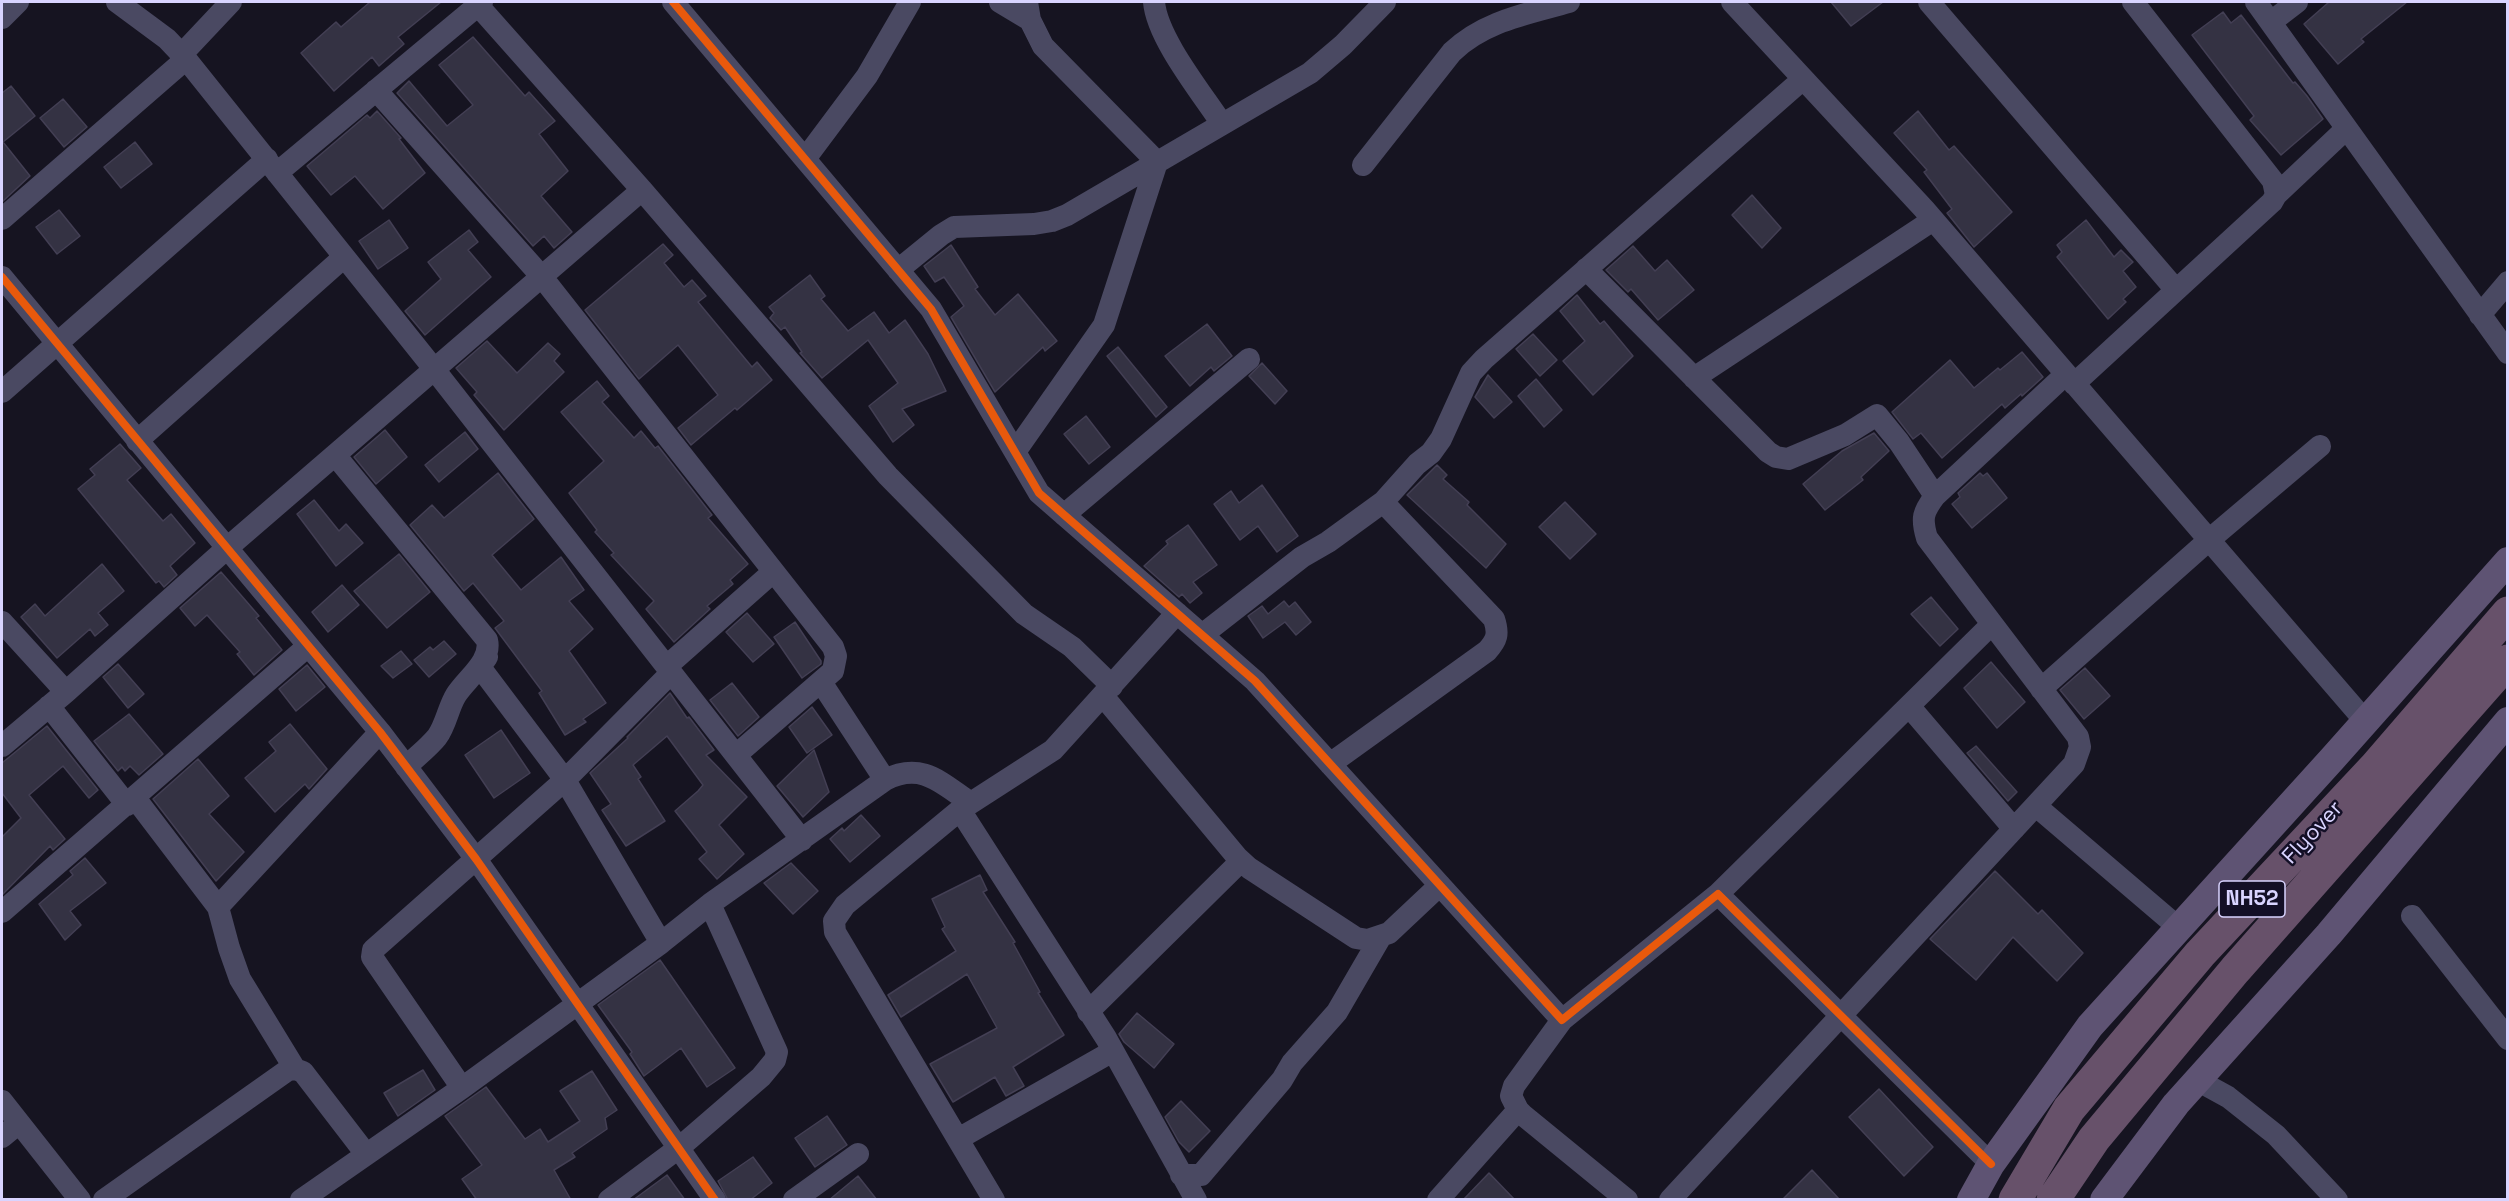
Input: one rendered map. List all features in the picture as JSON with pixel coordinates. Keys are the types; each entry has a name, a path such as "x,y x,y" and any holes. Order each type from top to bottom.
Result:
{"highway":[{"name":"Flyover","path":"2016,1200 2068,1109 2200,954 2376,766 2508,613"},
{"name":"Flyover","path":"2053,1200 2094,1139 2235,970 2508,661"}],"main road":[{"path":"1971,1200 1991,1164 2091,1026 2508,561"},
{"path":"2104,1200 2176,1104 2329,934 2508,721"}],"street":[{"path":"2,18 18,2"},
{"path":"117,2 167,39 184,56 434,369 802,840"},
{"path":"2,219 184,56 231,2"},
{"path":"805,159 872,70 910,2"},
{"path":"1000,2 1029,11 1037,36 1051,56 1157,162"},
{"path":"1154,2 1162,32 1222,124"},
{"path":"898,270 954,227 1034,224 1052,221 1067,215 1310,73 1343,45 1385,2"},
{"path":"1363,165 1463,41 1488,26 1569,2"},
{"path":"1732,2 1933,220 2366,722"},
{"path":"1929,2 2176,290"},
{"path":"2133,2 2273,181 2276,195"},
{"path":"2256,2 2508,353"},
{"path":"2271,22 2297,2"},
{"path":"2,392 56,343 272,166 376,90 478,3 888,476 1024,614 1072,647 1241,861 1356,938 1368,940 1380,938 1389,933 1440,885"},
{"path":"681,5 805,159 931,309 1039,493 1255,681 1562,1020"},
{"path":"1202,635 1302,556 1328,542 1383,502 1417,464 1431,453 1441,439 1471,373 1484,359 1803,79"},
{"path":"376,90 542,277 833,648 836,656 833,671 736,755"},
{"path":"1670,1200 2074,764 2080,747 2078,737 1927,538 1922,523 1925,509 1935,496 2176,290 2272,202 2276,195 2346,129"},
{"path":"1015,452 1104,325 1157,162"},
{"path":"2,746 226,549 642,190"},
{"path":"1694,378 1933,220"},
{"path":"137,441 344,256"},
{"path":"1586,269 1768,453 1788,459 1845,435 1877,415 1899,442 1935,496"},
{"path":"2,277 380,732 476,859 680,1146 715,1200"},
{"path":"2480,315 2508,282"},
{"path":"1064,515 1249,360"},
{"path":"2041,689 2209,540 2320,446"},
{"path":"335,455 487,640 489,647 487,657 480,667 564,780 661,943"},
{"path":"1330,764 1487,651 1496,642 1498,631 1494,619 1383,502"},
{"path":"462,1088 372,957 375,946 564,780 669,670 773,572"},
{"path":"994,1200 835,932 834,921 844,905 965,806 1053,750 1177,613"},
{"path":"2,622 131,801 218,907 228,948 240,979 295,1069"},
{"path":"1627,1200 1603,1192 1518,1110 1511,1095 1514,1086 1562,1020 1718,894 1992,624"},
{"path":"2,912 308,646"},
{"path":"406,767 438,736 457,694 487,657"},
{"path":"821,682 885,780"},
{"path":"1909,706 2014,829"},
{"path":"218,907 380,732"},
{"path":"301,1200 462,1088 661,943 710,904 885,780 903,772 925,773 965,806 1113,1051 1196,1200"},
{"path":"2036,806 2179,928"},
{"path":"1088,1012 1241,861"},
{"path":"1718,894 1991,1164"},
{"path":"609,1200 680,1146 770,1068 777,1052 710,904"},
{"path":"2412,916 2508,1039"},
{"path":"1181,1175 1201,1174 1282,1080 1292,1063 1337,1012 1380,938"},
{"path":"958,1139 1113,1051"},
{"path":"104,1200 288,1070 295,1069 303,1072 366,1154"},
{"path":"2198,1080 2228,1097 2276,1135 2337,1200"},
{"path":"2,1101 10,1130 80,1200"},
{"path":"1438,1200 1518,1110"},
{"path":"794,1200 858,1154"}],"building":[{"path":"370,2 441,2 398,37 404,44 379,66 372,57 334,91 301,53 336,22 341,27"},
{"path":"1831,2 1883,2 1851,26"},
{"path":"2329,2 2407,2 2361,39 2364,42 2338,64 2304,24"},
{"path":"2223,12 2231,23 2241,15 2323,119 2281,155 2250,120 2254,116 2192,35"},
{"path":"473,37 525,96 529,92 555,121 539,134 568,171 541,196 572,232 554,248 544,236 533,246 397,93 409,81 447,126 473,105 439,65"},
{"path":"11,86 35,116 3,142 30,176 2,202 2,93"},
{"path":"63,99 87,127 64,147 40,118"},
{"path":"377,111 401,138 399,139 425,173 383,209 355,176 331,195 307,166 367,115 370,118"},
{"path":"1918,111 1949,150 1954,146 2012,212 1974,247 1947,213 1952,209 1924,172 1927,170 1894,133"},
{"path":"135,142 152,164 121,188 104,167"},
{"path":"1752,195 1781,228 1762,248 1732,215"},
{"path":"59,210 80,236 57,254 36,227"},
{"path":"389,220 408,248 378,269 359,241"},
{"path":"2086,220 2114,257 2121,250 2133,262 2123,271 2136,287 2123,299 2126,302 2108,319 2057,257 2062,252 2057,245"},
{"path":"469,230 478,242 468,250 491,277 425,335 405,311 441,279 428,262"},
{"path":"663,244 673,255 664,263 684,287 692,280 706,296 698,302 752,367 757,362 772,380 691,445 678,428 718,395 678,345 639,379 585,310"},
{"path":"951,245 978,287 975,289 995,315 1018,294 1057,341 1045,351 1043,347 995,392 951,317 964,306 944,277 935,282 924,266"},
{"path":"1633,246 1655,271 1667,260 1694,290 1658,320 1631,289 1628,292 1606,270"},
{"path":"810,275 825,296 821,299 848,331 874,312 889,333 905,320 928,354 946,391 902,409 914,425 893,442 869,406 898,383 868,340 822,378 800,353 802,352 785,327 781,330 770,318 774,313 769,307"},
{"path":"1577,295 1600,324 1604,321 1633,356 1593,395 1563,361 1585,341 1560,311"},
{"path":"1207,324 1232,356 1214,371 1211,367 1190,386 1165,356"},
{"path":"1533,334 1557,360 1540,376 1516,349"},
{"path":"487,341 517,373 548,343 560,354 554,361 564,372 504,430 474,395 477,392 456,368"},
{"path":"1118,347 1167,407 1156,417 1107,356"},
{"path":"2022,352 2043,377 2005,408 2002,404 1942,458 1921,433 1913,439 1892,412 1950,360 1974,388"},
{"path":"1262,363 1287,391 1275,404 1249,376"},
{"path":"1488,375 1512,402 1494,418 1475,397"},
{"path":"1536,379 1562,410 1544,427 1518,396"},
{"path":"597,381 609,396 602,402 634,438 641,431 655,448 658,446 712,515 708,518 748,564 730,580 733,584 707,606 710,609 674,642 646,609 654,601 611,555 614,553 595,532 597,530 569,493 604,461 561,412"},
{"path":"1086,416 1110,447 1089,464 1064,434"},
{"path":"385,430 407,457 376,484 354,457"},
{"path":"465,432 478,449 439,482 425,465"},
{"path":"1874,433 1889,451 1861,477 1863,480 1825,510 1803,484 1842,451"},
{"path":"120,444 141,468 127,480 163,521 171,514 195,543 170,566 177,575 164,587 159,581 156,583 78,489 95,475 90,469"},
{"path":"1437,465 1447,475 1443,479 1469,502 1467,505 1506,544 1486,568 1407,495"},
{"path":"498,473 534,519 492,555 521,590 561,557 584,590 569,601 593,629 569,651 606,703 583,719 586,722 565,735 539,693 542,691 495,628 504,621 473,583 464,591 410,525 432,505 444,518"},
{"path":"1980,473 1983,476 1987,473 2007,498 1972,528 1952,504 1960,497 1958,493"},
{"path":"1262,485 1298,536 1277,552 1258,526 1240,540 1214,504 1231,491 1239,503"},
{"path":"314,500 339,531 346,524 363,543 336,566 297,514"},
{"path":"1565,502 1596,534 1570,559 1539,527"},
{"path":"1188,525 1217,565 1193,582 1202,593 1190,603 1182,594 1179,597 1144,566 1168,544 1166,541"},
{"path":"399,554 430,592 387,628 354,591"},
{"path":"102,564 124,591 98,613 108,625 95,636 90,629 57,658 21,617 35,604 45,616"},
{"path":"221,572 259,616 256,618 282,650 254,675 237,654 240,652 207,615 195,626 180,608"},
{"path":"342,585 359,605 328,632 312,612"},
{"path":"1931,597 1958,629 1940,646 1911,614"},
{"path":"1284,601 1289,607 1295,602 1311,622 1296,635 1285,622 1263,638 1248,616 1262,606 1268,614"},
{"path":"747,613 774,644 753,662 726,632"},
{"path":"795,622 821,661 821,664 802,678 774,637"},
{"path":"444,641 456,654 429,677 414,660 430,647 433,650"},
{"path":"401,651 412,664 393,678 381,666"},
{"path":"1991,662 2025,702 1997,728 1964,688"},
{"path":"118,664 144,694 128,708 103,677"},
{"path":"307,665 325,687 296,711 279,689"},
{"path":"2085,668 2110,696 2084,719 2060,690"},
{"path":"732,683 759,717 738,736 710,700"},
{"path":"670,693 687,718 689,717 714,750 706,755 747,797 719,825 744,854 717,879 699,859 707,852 675,811 703,785 667,736 633,765 641,777 638,779 665,821 626,846 602,810 611,804 590,773 628,738"},
{"path":"812,707 832,735 807,753 789,727"},
{"path":"129,714 163,754 139,775 130,766 125,771 122,767 118,771 94,741"},
{"path":"290,724 327,769 309,789 305,784 275,812 245,778 276,751 269,742"},
{"path":"47,726 98,790 89,798 63,766 29,795 65,839 53,850 50,846 2,895 2,837 21,818 2,793 2,763"},
{"path":"501,730 530,773 494,798 465,755"},
{"path":"1976,746 2017,792 2008,801 1967,753"},
{"path":"814,750 829,792 803,817 777,786"},
{"path":"198,759 229,796 209,814 244,852 216,881 153,799"},
{"path":"861,815 880,836 850,862 830,839 842,828 844,831"},
{"path":"85,858 106,883 70,911 81,925 65,940 39,904 73,875 70,871"},
{"path":"791,863 818,891 793,914 764,883"},
{"path":"1995,871 2038,914 2042,910 2083,953 2057,981 2013,937 1976,980 1930,939"},
{"path":"980,875 987,890 983,892 1015,942 1013,943 1040,992 1038,993 1064,1035 1013,1067 1024,1086 1006,1096 995,1077 953,1102 930,1064 997,1028 967,974 901,1017 888,995 956,951 942,929 945,927 932,899"},
{"path":"660,960 735,1068 707,1087 681,1048 644,1076 630,1054 632,1052 598,1005"},
{"path":"1137,1013 1174,1044 1154,1068 1124,1042 1119,1034"},
{"path":"423,1070 435,1090 398,1116 384,1093"},
{"path":"592,1071 617,1110 605,1118 607,1129 572,1153 575,1157 554,1170 571,1200 477,1200 462,1179 482,1165 445,1116 486,1087 525,1139 540,1129 548,1142 580,1121 560,1091"},
{"path":"1879,1089 1933,1147 1904,1176 1849,1117"},
{"path":"1181,1101 1210,1131 1189,1152 1179,1142 1165,1117"},
{"path":"827,1116 847,1145 815,1167 795,1138"},
{"path":"753,1157 772,1183 750,1200 728,1200 718,1181"},
{"path":"1812,1170 1840,1200 1782,1200"},
{"path":"1489,1173 1515,1200 1463,1200"},
{"path":"667,1175 685,1200 633,1200"},
{"path":"858,1176 877,1200 829,1200"}],"cycle path":[{"path":"673,2 931,309 1039,493 1255,681 1562,1020 1718,894 1991,1164"},
{"path":"2,277 380,732 476,859 715,1200"}]}
